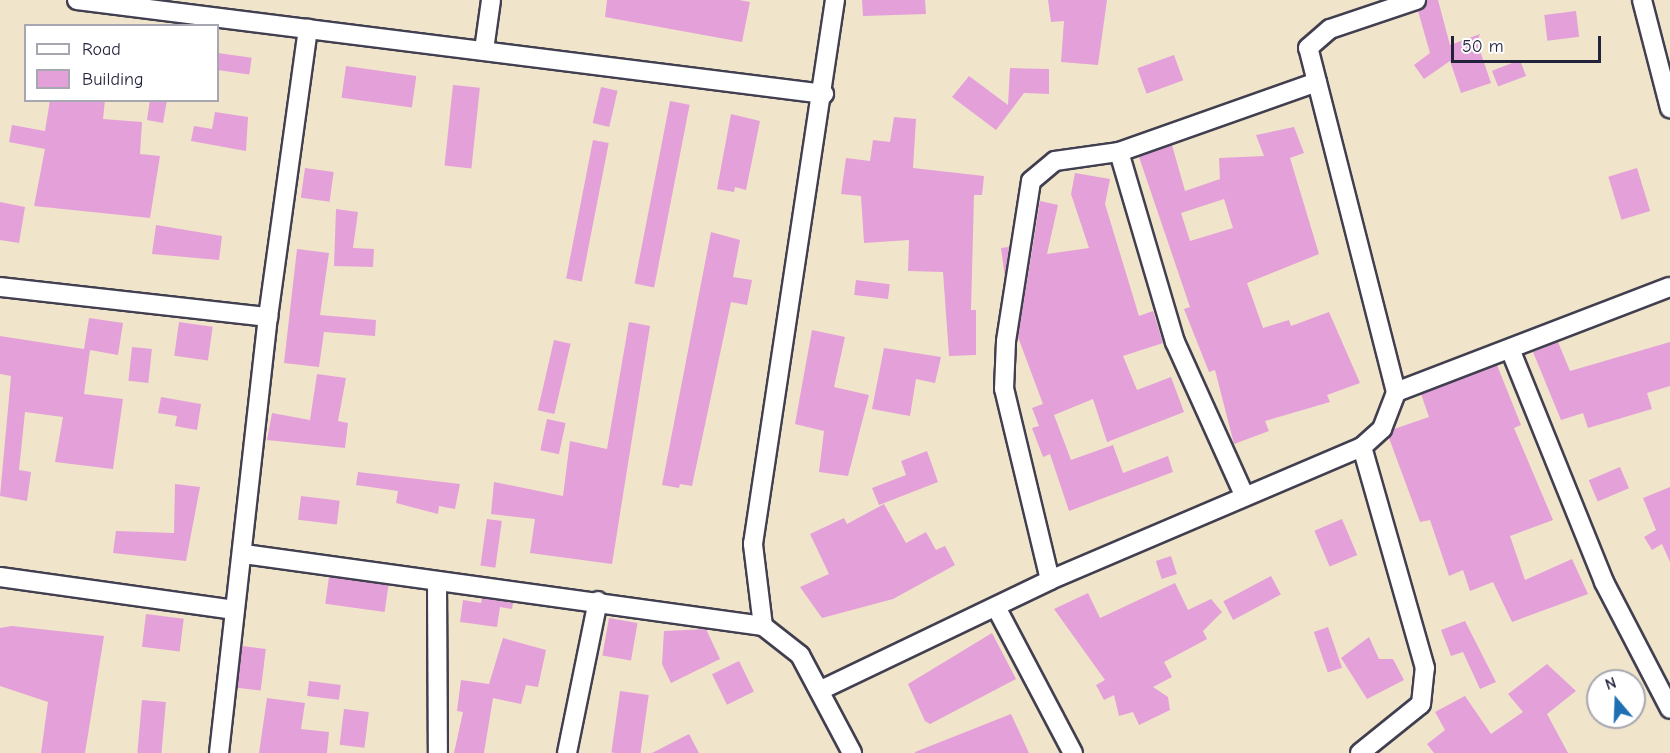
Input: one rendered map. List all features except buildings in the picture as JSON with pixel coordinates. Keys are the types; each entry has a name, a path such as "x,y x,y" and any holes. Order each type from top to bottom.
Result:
{"street":[{"path":"78,0 189,5 308,29 824,94"},
{"path":"484,50 491,0"},
{"path":"763,626 753,544 824,94 835,0"},
{"path":"823,689 997,609 1050,580 1244,495 1362,447 1382,429 1396,392 1308,48 1317,37 1416,0"},
{"path":"1642,0 1664,58 1670,108"},
{"path":"219,753 235,610 244,554 268,317 308,29"},
{"path":"1050,580 1004,389 1024,211 1031,181 1040,171 1055,161 1119,152 1317,82"},
{"path":"1119,152 1175,342 1244,495"},
{"path":"0,287 268,317"},
{"path":"1396,392 1670,287"},
{"path":"1510,349 1604,582 1670,709"},
{"path":"1360,753 1421,704 1425,668 1362,447"},
{"path":"244,554 598,601 763,626 800,655 823,689 852,753"},
{"path":"0,577 235,610"},
{"path":"437,581 438,753"},
{"path":"567,753 598,601"},
{"path":"997,609 1073,753"}]}
